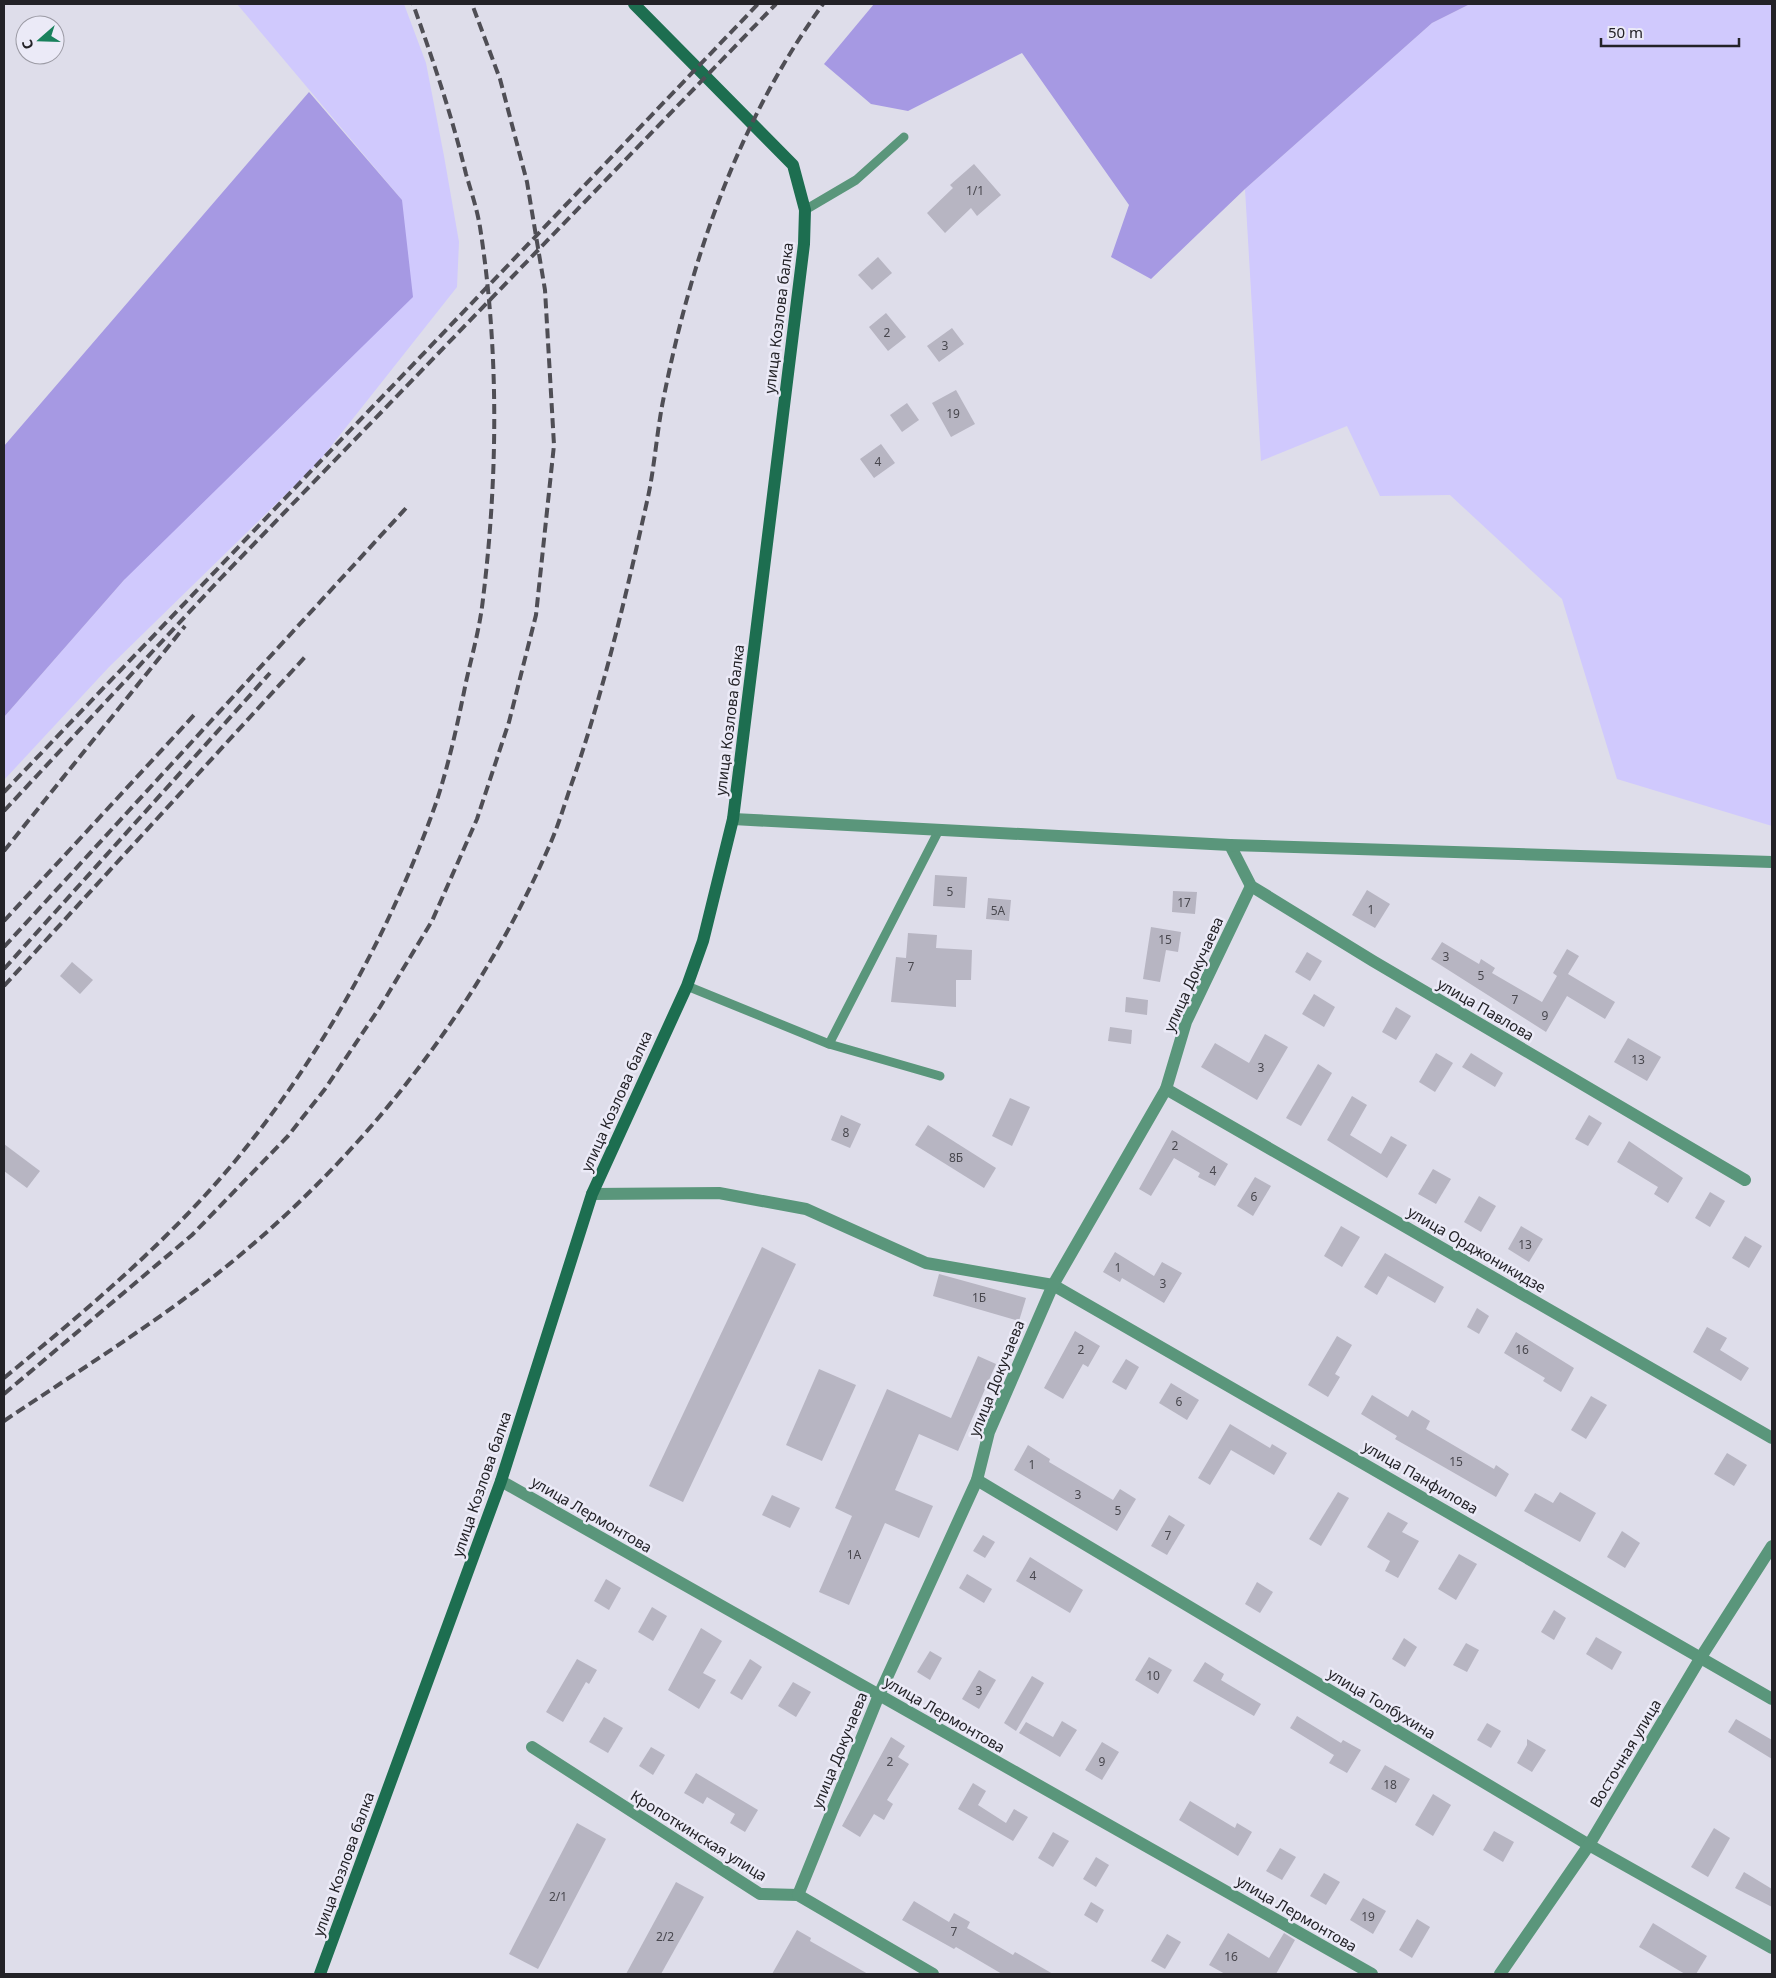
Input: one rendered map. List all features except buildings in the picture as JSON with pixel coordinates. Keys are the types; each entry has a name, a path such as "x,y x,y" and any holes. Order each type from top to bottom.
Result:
{"main road":[{"name":"улица Козлова балка","path":"320,1974 501,1481 592,1194 687,986 703,941 733,819 804,244 805,210 793,165 634,4"}],"street":[{"path":"733,819 1230,845 1772,862"},
{"path":"1230,845 1251,886"},
{"name":"улица Докучаева","path":"798,1895 879,1695 977,1480 989,1432 1053,1284 1166,1089 1186,1022 1251,886"},
{"name":"улица Павлова","path":"1251,886 1373,961 1745,1180"},
{"name":"улица Орджоникидзе","path":"1166,1089 1772,1438"},
{"path":"592,1194 720,1192 806,1209 926,1263 1053,1284"},
{"name":"улица Панфилова","path":"1053,1284 1772,1699"},
{"name":"улица Толбухина","path":"977,1480 1589,1845 1772,1948"},
{"name":"улица Лермонтова","path":"501,1481 1372,1974"},
{"name":"Восточная улица","path":"1500,1974 1589,1845 1701,1657 1772,1546"},
{"name":"Кропоткинская улица","path":"532,1748 760,1894 798,1895 933,1974"}],"lane":[{"path":"805,210 856,180 904,137"},
{"path":"829,1044 939,830"},
{"path":"687,986 829,1044 940,1076"}],"shaded area":[{"path":"237,4 404,4 426,63 444,156 459,242 457,287 317,464 109,667 4,780 4,717 124,580 402,200"},
{"path":"874,4 1470,4 1432,23 1245,189 1151,279 1111,257 1129,205 1022,53 908,111 871,104 824,64"},
{"path":"1470,4 1772,4 1772,826 1617,779 1562,599 1450,495 1380,496 1347,426 1261,461 1245,189 1432,23"},
{"path":"309,92 402,200 413,297 124,580 4,717 4,446"}],"railway":[{"path":"4,1378 125,1275 154,1247 210,1190 267,1120 325,1035 376,945 418,851 441,788 478,630 483,599 492,506 494,459 493,366 491,319 480,227 448,109 413,4"},
{"path":"4,1394 192,1235 288,1136 325,1089 380,1007 432,921 477,819 509,722 536,615 554,445 545,290 527,182 500,79 472,4"},
{"path":"4,792 758,4"},
{"path":"4,811 221,578 776,4"},
{"path":"4,1421 133,1335 208,1281 262,1236 313,1188 362,1137 407,1083 449,1026 487,966 521,905 551,842 596,708 624,603 648,497 662,408 675,344 704,241 722,191 743,142 767,94 793,48 823,4"},
{"path":"4,947 407,507"},
{"path":"4,851 185,626"},
{"path":"4,986 305,657"},
{"path":"4,969 270,673"},
{"path":"4,921 195,714"}]}
